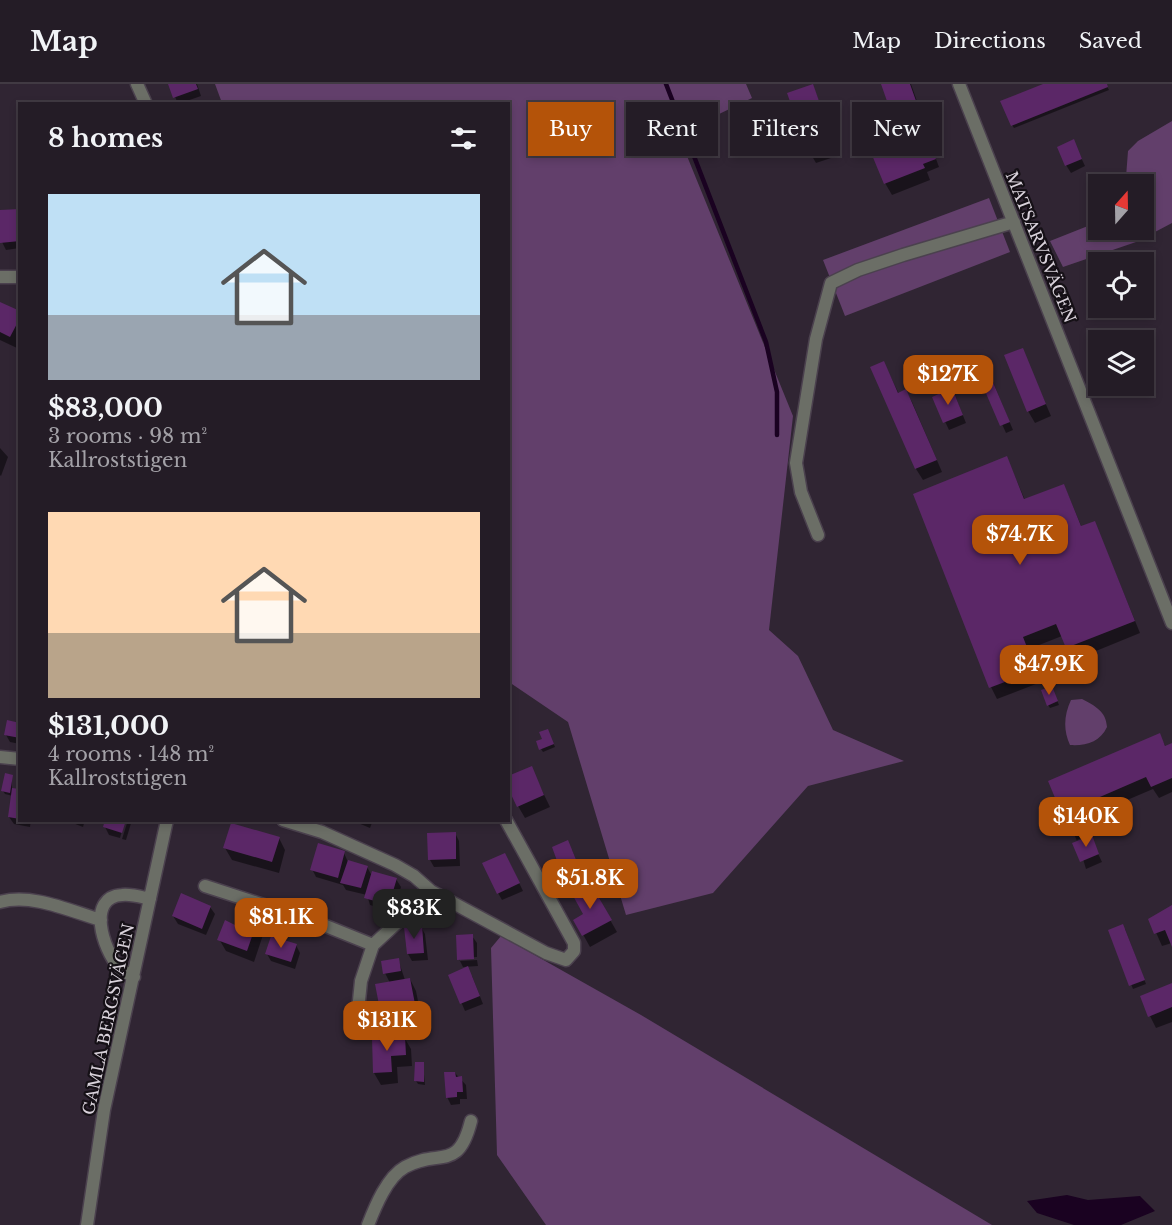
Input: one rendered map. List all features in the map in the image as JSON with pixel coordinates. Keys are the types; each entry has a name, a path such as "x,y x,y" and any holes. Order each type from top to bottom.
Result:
{"street":[{"path":"137,84 145,102"},
{"name":"MATSARVSVÄGEN","path":"959,84 1172,622"},
{"path":"818,535 801,492 796,464 816,339 831,283 892,258 1014,222"},
{"path":"0,277 18,277"},
{"path":"0,757 18,759"},
{"name":"GAMLA BERGSVÄGEN","path":"87,1225 104,1110 167,822"},
{"path":"289,822 347,842 414,876 431,891 558,958 566,960 574,951 573,944 507,822"},
{"path":"205,886 316,922 373,945"},
{"path":"356,1030 358,992 373,945 431,891"},
{"path":"134,977 119,967 110,952 103,938 101,912 108,900 120,894 150,899"},
{"path":"0,902 10,899 39,903 101,920"},
{"path":"368,1225 389,1184 403,1168 421,1160 440,1159 452,1154 461,1147 471,1121"}],"shaded area":[{"path":"215,84 746,84 752,98 744,102 730,102 730,109 718,115 718,102 626,102 626,156 687,156 793,416 769,630 798,656 833,730 904,761 808,786 713,893 626,915 568,722 510,683 510,102 222,102"},
{"path":"1172,121 1172,223 1154,232 1154,174 1126,174 1128,151 1138,141"},
{"path":"989,198 1010,252 845,316 823,260"},
{"path":"1088,226 1088,240 1140,240 1107,252 1088,252 1088,258 1063,267 1050,241"},
{"path":"1082,699 1102,713 1107,727 1101,736 1092,742 1070,745 1065,728 1067,711 1071,700"},
{"path":"501,936 641,1015 992,1225 546,1225 497,1155 491,948"},
{"path":"1067,1195 1088,1200 1140,1196 1155,1211 1121,1225 1074,1225 1037,1213 1027,1201"}],"building":[{"path":"168,84 196,84 198,89 173,98"},
{"path":"813,84 819,102 790,102 787,93"},
{"path":"881,84 910,84 916,102 887,102"},
{"path":"1043,84 1107,84 1108,87 1011,126 1000,101"},
{"path":"1074,139 1082,159 1065,166 1057,147"},
{"path":"872,156 935,156 936,159 923,164 925,168 884,184"},
{"path":"18,209 18,241 0,243 0,210"},
{"path":"0,302 18,310 18,322 10,337 0,332"},
{"path":"1023,348 1046,404 1027,412 1004,355"},
{"path":"884,361 898,393 906,389 937,460 915,469 870,367"},
{"path":"986,366 1010,422 1000,426 976,370"},
{"path":"952,388 963,415 943,423 932,397"},
{"path":"1007,456 1024,499 1064,484 1081,526 1095,521 1135,621 1066,648 1056,624 1023,637 1036,670 989,688 913,494"},
{"path":"1052,686 1058,701 1047,706 1041,690"},
{"path":"7,720 18,723 18,738 4,735"},
{"path":"548,729 554,744 539,750 536,741 542,739 539,732"},
{"path":"1160,733 1165,746 1172,743 1172,778 1151,787 1146,777 1086,803 1093,818 1068,829 1048,781"},
{"path":"532,766 544,795 517,807 510,792 510,775"},
{"path":"5,773 13,775 10,793 1,791"},
{"path":"12,788 18,789 18,819 8,817"},
{"path":"104,822 125,822 122,833 103,827"},
{"path":"231,823 280,837 272,862 223,848"},
{"path":"456,832 456,859 428,860 427,833"},
{"path":"1092,835 1099,854 1080,862 1072,843"},
{"path":"568,840 577,862 560,869 552,847"},
{"path":"318,843 345,851 338,878 310,870"},
{"path":"505,853 520,883 497,894 482,863"},
{"path":"348,860 368,866 361,888 340,883"},
{"path":"372,871 397,878 389,905 364,898"},
{"path":"589,881 612,920 582,936 573,920 583,914 571,892"},
{"path":"181,893 211,906 202,929 172,916"},
{"path":"1172,905 1172,947 1165,930 1154,934 1148,919"},
{"path":"240,912 258,919 247,951 217,940 225,920 235,925"},
{"path":"1123,924 1145,980 1129,986 1108,930"},
{"path":"422,925 424,953 407,954 404,927"},
{"path":"473,934 474,959 457,960 456,935"},
{"path":"271,936 297,944 291,962 265,954"},
{"path":"399,958 401,971 383,974 381,961"},
{"path":"468,966 480,996 460,1004 448,975"},
{"path":"410,978 415,1004 380,1010 375,984"},
{"path":"1172,983 1172,1007 1148,1017 1140,996"},
{"path":"395,1012 396,1025 376,1026 375,1013"},
{"path":"405,1036 406,1055 391,1056 392,1072 373,1073 372,1038"},
{"path":"415,1062 424,1062 424,1082 414,1081"},
{"path":"444,1072 455,1072 456,1077 462,1076 463,1092 457,1092 457,1097 446,1098"}],"waterway":[{"path":"666,84 766,342 777,392 777,435"}]}
